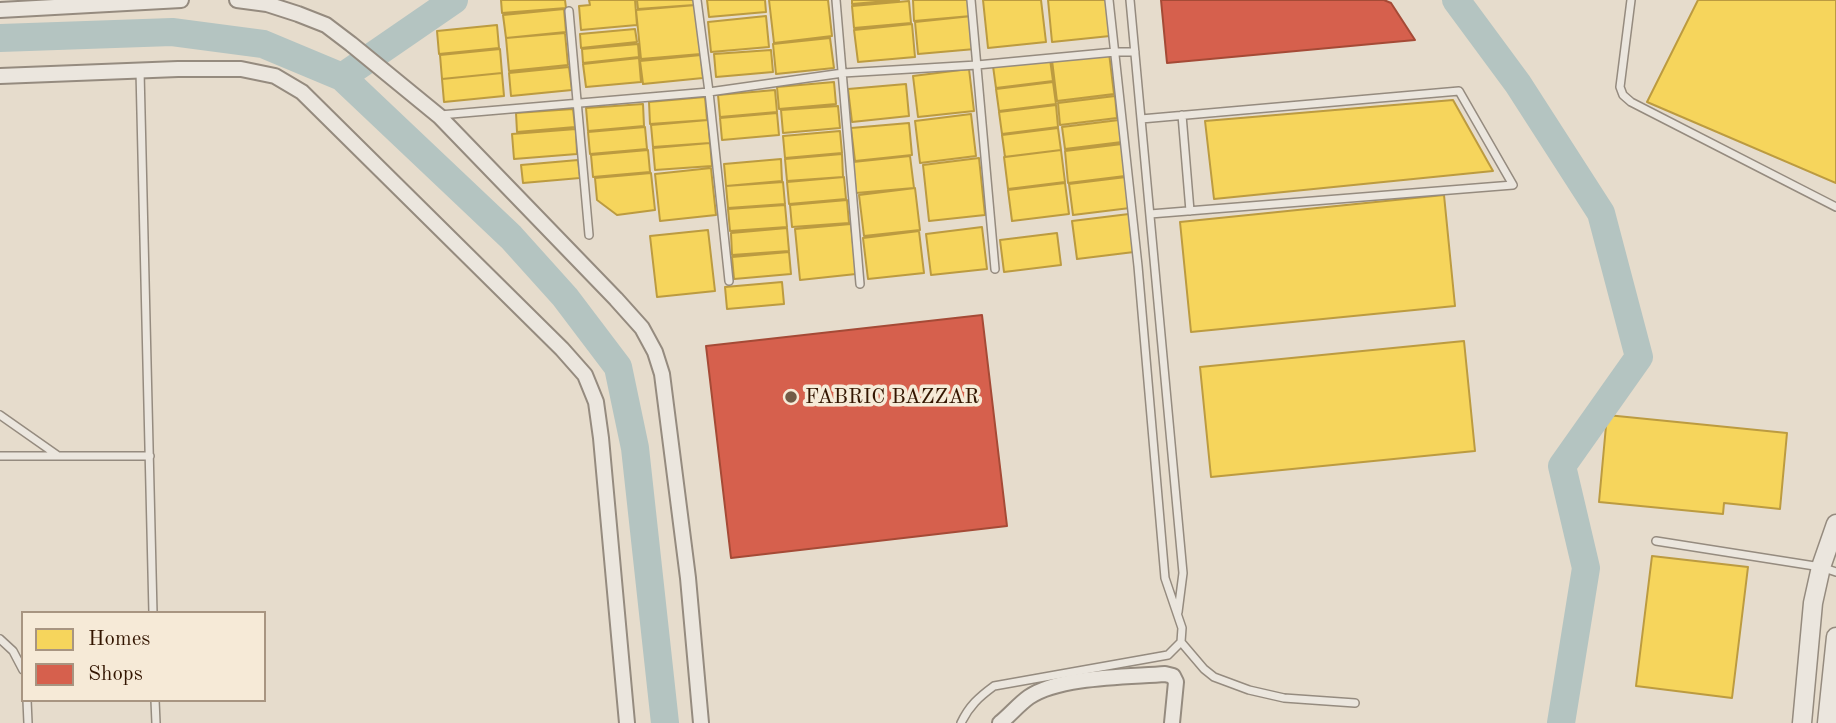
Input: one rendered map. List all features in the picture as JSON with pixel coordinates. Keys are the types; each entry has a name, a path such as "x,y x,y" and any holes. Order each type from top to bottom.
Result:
{"street":[{"path":"0,10 181,0"},
{"path":"237,0 267,4 326,26 386,72 439,116 642,328 655,352 662,374 686,564 701,723"},
{"path":"0,76 241,69 275,76 302,92 562,349 585,375 596,402 627,723"},
{"path":"1802,723 1813,603 1828,569 1836,524"},
{"path":"1827,723 1836,637"},
{"path":"1000,723 1029,697 1068,682 1165,674 1172,676 1176,682 1171,723"}],"lane":[{"path":"696,0 709,92 729,281"},
{"path":"836,0 860,284"},
{"path":"971,0 995,270"},
{"path":"961,723 977,698 994,686 1168,655 1181,642 1182,628 1178,612 1165,578 1138,266 1109,0"},
{"path":"1130,0 1183,573 1178,612"},
{"path":"1631,0 1620,87 1623,95 1631,102 1836,207"},
{"path":"569,11 589,235"},
{"path":"439,116 709,92 844,73 1135,52"},
{"path":"140,71 153,611"},
{"path":"1141,119 1459,91 1513,185 1150,214"},
{"path":"1182,115 1189,211"},
{"path":"0,415 58,456"},
{"path":"0,456 150,456"},
{"path":"1656,541 1828,569"},
{"path":"0,639 13,651 21,666"},
{"path":"1181,642 1214,677 1249,690 1284,698 1354,703"},
{"path":"27,702 28,723"},
{"path":"155,702 156,723"}],"building: Homes":[{"path":"501,0 565,0 566,8 502,13"},
{"path":"589,0 635,0 637,25 581,30 579,6 590,5"},
{"path":"637,0 694,0 694,5 638,9"},
{"path":"707,0 765,0 766,12 709,17"},
{"path":"769,0 828,0 832,36 774,43"},
{"path":"852,0 899,0 852,4"},
{"path":"913,0 970,0 971,16 914,21"},
{"path":"983,0 1041,0 1046,42 988,48"},
{"path":"1048,0 1106,0 1110,36 1052,42"},
{"path":"1698,0 1836,0 1836,183 1647,102"},
{"path":"909,1 911,23 854,28 852,6"},
{"path":"696,5 701,54 641,59 636,10"},
{"path":"564,9 566,32 506,38 503,15"},
{"path":"766,16 769,47 711,52 708,22"},
{"path":"972,16 975,49 918,54 915,22"},
{"path":"912,24 915,57 858,62 854,30"},
{"path":"497,25 499,48 439,54 437,31"},
{"path":"635,29 637,42 581,48 580,34"},
{"path":"565,33 568,65 509,71 506,38"},
{"path":"830,38 834,68 776,74 773,44"},
{"path":"638,44 639,57 583,63 582,49"},
{"path":"500,49 502,73 442,79 440,55"},
{"path":"771,50 773,72 716,77 714,54"},
{"path":"1109,53 1114,94 1057,101 1052,60"},
{"path":"701,55 703,78 643,84 640,61"},
{"path":"639,58 641,82 586,87 583,64"},
{"path":"1050,59 1053,81 996,88 993,66"},
{"path":"569,67 572,90 511,96 509,73"},
{"path":"969,69 974,111 918,117 913,76"},
{"path":"502,73 504,96 444,102 442,79"},
{"path":"834,82 836,104 779,109 777,87"},
{"path":"1053,82 1056,104 999,111 996,89"},
{"path":"906,84 909,116 852,122 848,89"},
{"path":"775,90 777,112 720,117 718,95"},
{"path":"1115,96 1117,118 1060,125 1058,103"},
{"path":"705,97 707,120 650,124 649,102"},
{"path":"1453,100 1493,171 1214,199 1205,121"},
{"path":"643,104 644,126 588,131 586,108"},
{"path":"1056,105 1058,127 1002,134 999,112"},
{"path":"838,106 840,128 783,133 781,110"},
{"path":"573,109 575,127 517,132 516,113"},
{"path":"777,113 779,135 722,140 720,118"},
{"path":"971,114 976,156 920,163 915,121"},
{"path":"708,120 710,143 653,147 651,125"},
{"path":"1119,120 1122,142 1065,149 1062,127"},
{"path":"909,123 912,155 855,161 851,128"},
{"path":"645,127 647,149 590,154 588,132"},
{"path":"1058,128 1061,150 1005,157 1002,135"},
{"path":"576,129 577,154 514,159 512,134"},
{"path":"840,131 842,153 785,158 783,136"},
{"path":"710,143 712,166 655,170 653,148"},
{"path":"1122,144 1125,176 1068,183 1065,151"},
{"path":"648,150 650,172 593,177 591,155"},
{"path":"1061,150 1065,182 1008,189 1004,157"},
{"path":"842,154 843,177 787,181 785,159"},
{"path":"910,156 914,188 856,193 853,162"},
{"path":"979,158 985,215 929,221 923,165"},
{"path":"781,159 782,181 726,186 724,164"},
{"path":"578,160 580,178 523,183 521,165"},
{"path":"711,168 716,215 660,221 655,174"},
{"path":"651,173 655,210 617,215 597,200 595,178"},
{"path":"844,177 846,199 789,204 787,182"},
{"path":"1126,177 1130,208 1073,215 1069,184"},
{"path":"783,182 785,204 728,208 726,186"},
{"path":"1065,183 1069,214 1012,221 1008,190"},
{"path":"915,188 920,230 864,236 859,195"},
{"path":"1444,195 1455,306 1191,332 1180,222"},
{"path":"847,200 849,223 792,227 790,205"},
{"path":"785,205 787,227 730,231 728,209"},
{"path":"1129,214 1134,252 1077,259 1072,221"},
{"path":"851,224 856,274 800,280 795,229"},
{"path":"982,227 987,269 931,275 926,234"},
{"path":"787,228 789,251 732,255 731,233"},
{"path":"708,230 715,291 657,297 650,236"},
{"path":"919,231 924,273 868,279 863,238"},
{"path":"1057,233 1061,265 1004,272 1000,240"},
{"path":"789,252 791,274 734,279 732,257"},
{"path":"782,282 784,304 727,309 725,287"},
{"path":"1464,341 1475,451 1211,477 1200,367"},
{"path":"1607,415 1787,433 1780,509 1724,503 1723,514 1599,502"},
{"path":"1652,556 1748,567 1732,698 1636,686"}],"building: Shops":[{"path":"1161,0 1384,0 1391,3 1415,40 1167,63"},
{"path":"982,315 1007,526 731,558 706,346"}],"waterway":[{"path":"342,77 454,0"},
{"path":"1456,0 1518,84 1601,213 1639,357 1562,466 1586,568 1561,723"},
{"path":"0,38 172,32 263,44 342,77 511,237 565,297 618,367 635,448 665,723"}],"place":[{"name":"FABRIC BAZZAR","path":"791,397"}]}
